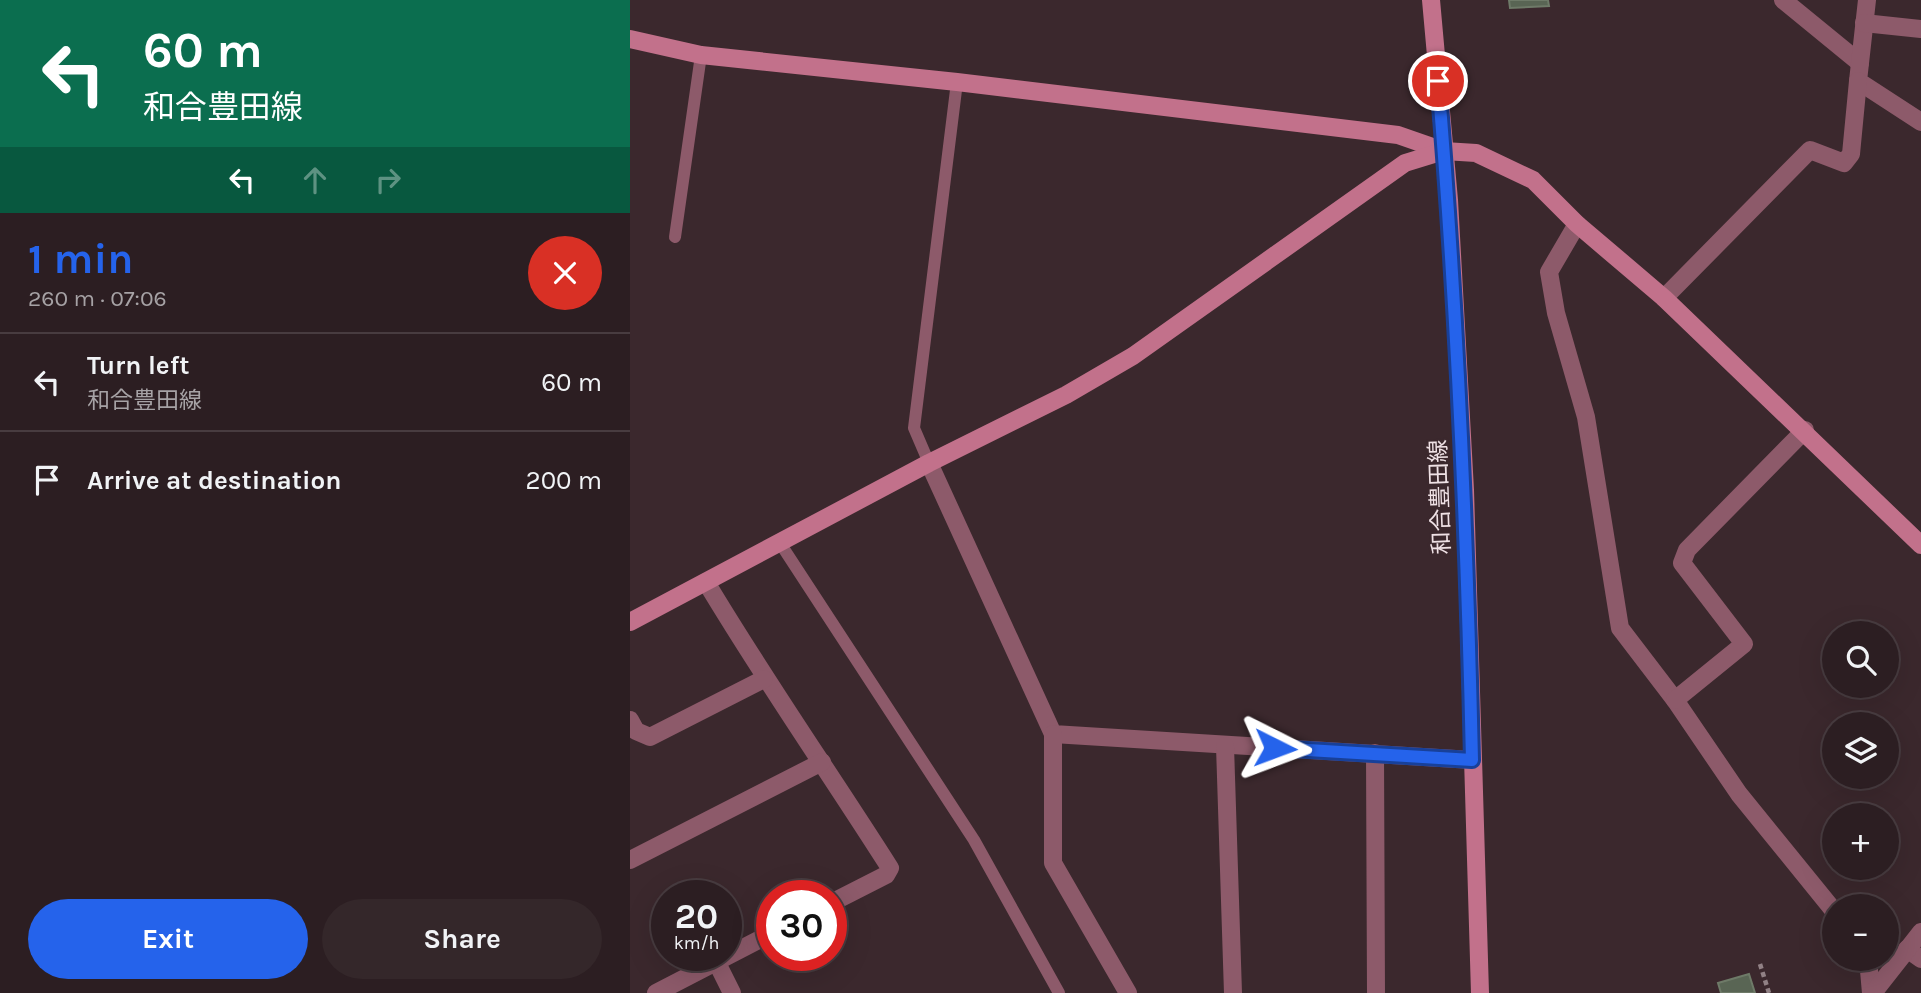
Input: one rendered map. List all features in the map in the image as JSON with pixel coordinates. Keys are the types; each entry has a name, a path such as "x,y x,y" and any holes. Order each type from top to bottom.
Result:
{"street":[{"name":"和合豊田線","path":"1432,0 1465,490 1480,993"},
{"path":"1783,0 1860,63"},
{"path":"1664,298 1810,150 1844,163 1851,154 1867,0"},
{"path":"1864,23 1921,29"},
{"path":"630,39 701,55 957,82 1398,135 1444,151 1476,153 1534,180 1577,224 1664,298 1805,430 1921,545"},
{"path":"1858,81 1921,122"},
{"path":"630,622 929,463 1066,395 1133,356 1405,163 1444,151"},
{"path":"1577,224 1549,272 1556,313 1586,417 1620,628 1675,700 1739,794 1822,896"},
{"path":"1675,700 1744,643 1682,563 1687,550 1805,430"},
{"path":"929,463 1053,734 1054,863 1129,993"},
{"path":"706,582 764,679 822,762 890,868 886,875 847,895"},
{"path":"630,720 636,731 650,737 764,679"},
{"path":"1053,734 1472,760"},
{"path":"1225,746 1233,993"},
{"path":"1375,753 1376,993"},
{"path":"630,860 822,762"},
{"path":"1872,993 1914,954 1921,932"},
{"path":"656,993 697,971"},
{"path":"721,971 732,993"},
{"path":"1869,971 1872,993"}],"lane":[{"path":"675,237 701,55"},
{"path":"929,463 915,428 957,82"},
{"path":"780,543 974,840 1059,993"}],"path":[{"path":"1760,964 1769,993"}],"building":[{"path":"1509,0 1548,0 1549,6 1510,8"},
{"path":"1749,974 1755,993 1721,993 1718,983"}],"route":[{"path":"1275,748 1472,760 1465,490 1449,200 1438,81"}]}
